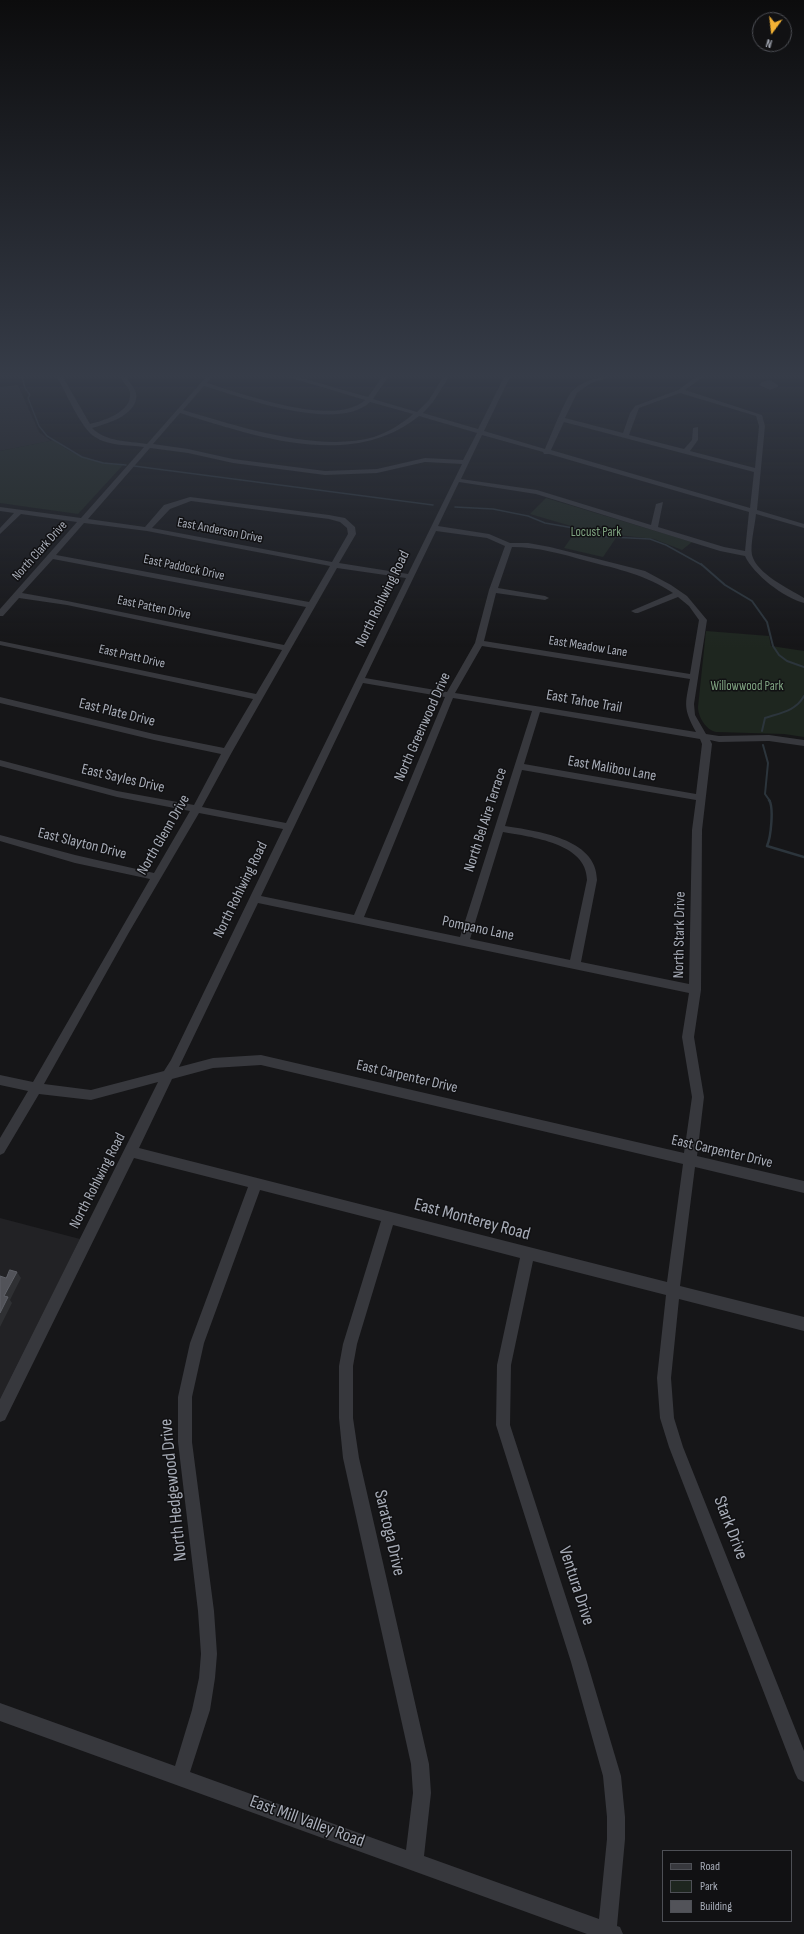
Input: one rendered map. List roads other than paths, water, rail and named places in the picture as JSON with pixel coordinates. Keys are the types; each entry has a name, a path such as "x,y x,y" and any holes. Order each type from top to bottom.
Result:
{"street":[{"name":"North Clark Drive","path":"0,614 129,467"},
{"path":"281,467 325,473 377,471 395,467"},
{"name":"North Rohlwing Road","path":"0,1415 166,1076 175,1063 463,467"},
{"path":"596,467 804,526"},
{"path":"745,467 758,471"},
{"path":"758,467 748,554 751,564 764,576 804,601"},
{"path":"457,480 537,492 723,549 748,554"},
{"name":"North Glenn Drive","path":"0,1149 124,931 196,810 258,697 352,534 351,527 342,520 329,517 190,499 177,502 167,507 147,529"},
{"path":"654,527 660,504"},
{"name":"East Anderson Drive","path":"0,509 147,529 291,558 411,577"},
{"path":"0,532 19,512"},
{"path":"434,528 489,536 510,545"},
{"name":"North Greenwood Drive","path":"358,919 450,694 479,644 493,590 510,545"},
{"name":"North Stark Drive","path":"510,545 528,545 550,549 642,572 678,594 696,608 703,620 690,704 691,714 708,744 697,830 695,990 688,1037 698,1096 673,1290"},
{"name":"East Paddock Drive","path":"51,556 125,568 256,596 311,605"},
{"path":"493,590 546,598"},
{"path":"635,612 678,594"},
{"name":"East Patten Drive","path":"17,595 67,603 286,648"},
{"name":"East Pratt Drive","path":"0,643 45,651 192,685 258,697"},
{"name":"East Meadow Lane","path":"479,644 694,677"},
{"name":"East Tahoe Trail","path":"360,680 703,736 728,739 769,738 804,743"},
{"name":"East Plate Drive","path":"0,700 154,737 227,752"},
{"name":"North Bel Aire Terrace","path":"464,941 537,708"},
{"name":"East Sayles Drive","path":"0,763 117,794 288,827"},
{"name":"East Malibou Lane","path":"519,766 700,798"},
{"path":"499,828 555,840 573,848 590,866 592,880 575,964"},
{"name":"East Slayton Drive","path":"0,838 75,859 157,877"},
{"name":"Pompano Lane","path":"254,898 695,990"},
{"name":"East Carpenter Drive","path":"0,1080 36,1088 91,1094 220,1062 260,1060 804,1188"},
{"name":"East Monterey Road","path":"130,1152 804,1324"},
{"name":"North Hedgewood Drive","path":"180,1777 201,1710 207,1678 209,1654 206,1611 185,1442 185,1397 188,1375 197,1343 256,1183"},
{"name":"Saratoga Drive","path":"389,1217 350,1344 345,1380 346,1418 351,1458 420,1764 422,1793 414,1861"},
{"name":"Ventura Drive","path":"528,1253 504,1365 503,1425 579,1662 612,1776 616,1817 616,1839 609,1933"},
{"name":"Stark Drive","path":"673,1290 664,1378 667,1418 676,1447 804,1773"},
{"name":"East Mill Valley Road","path":"0,1712 609,1933"}],"waterway":[{"path":"144,467 433,505"},
{"path":"455,507 493,509 528,516 545,523 579,529 590,536 650,539 666,545 702,565"},
{"path":"701,564 725,585 752,601 767,622 773,646 779,655 787,661 804,667"},
{"path":"762,731 765,718 782,713 792,708 797,705 804,696"},
{"path":"763,745 768,763 765,794 770,801"},
{"path":"769,800 771,804 771,822 770,836 767,846 804,857"}],"park label":[{"name":"Locust Park","path":"596,533"},
{"name":"Willowwood Park","path":"747,687"}]}
